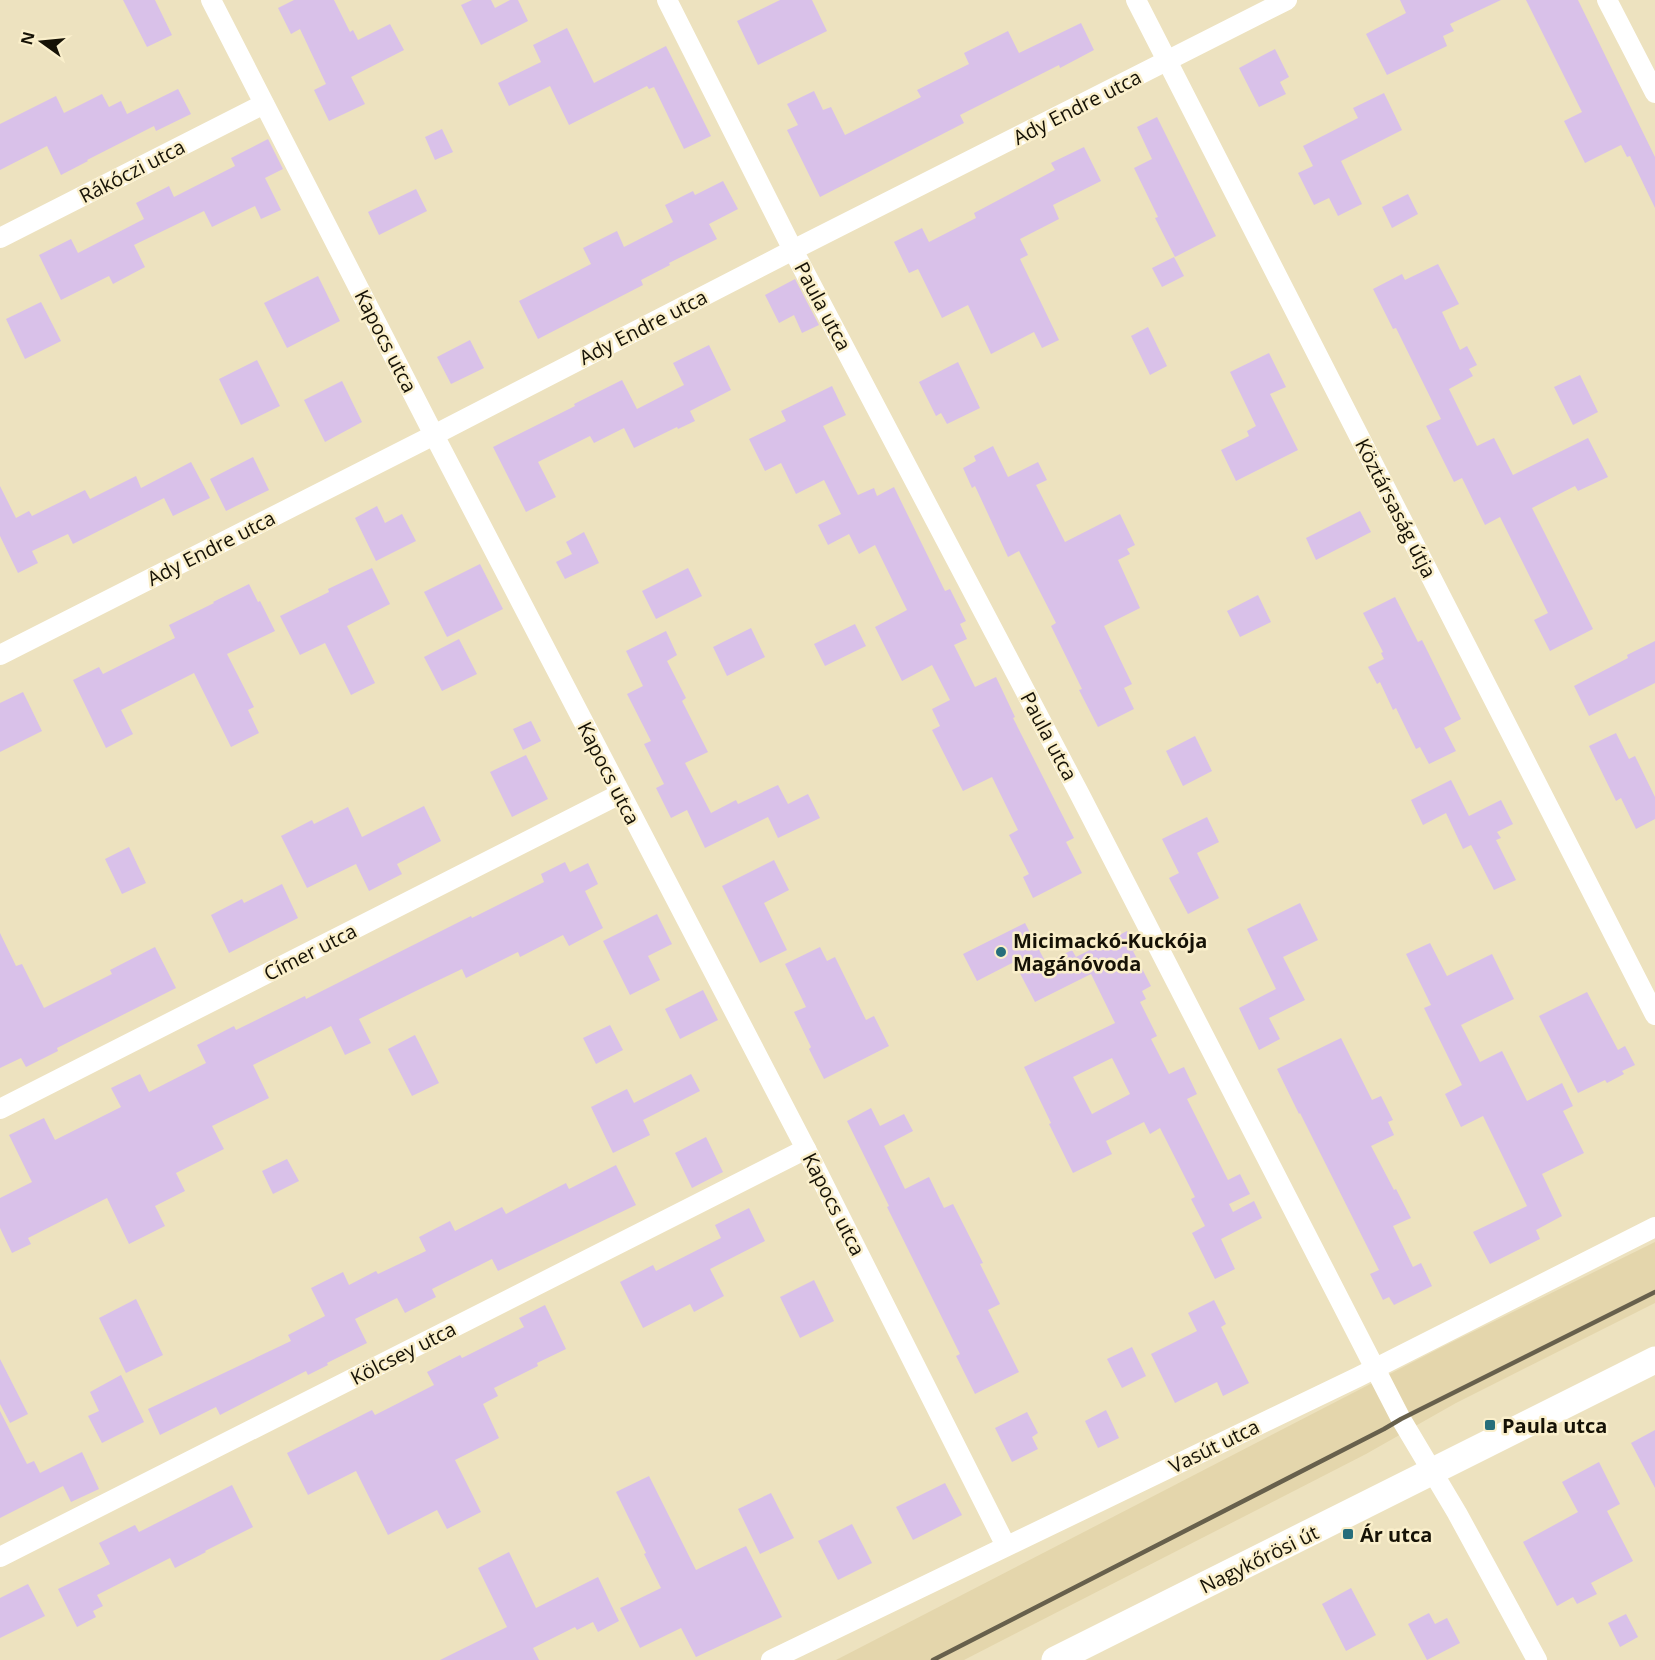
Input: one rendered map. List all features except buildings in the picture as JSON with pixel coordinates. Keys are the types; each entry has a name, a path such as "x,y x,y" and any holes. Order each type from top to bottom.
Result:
{"main road":[{"name":"Nagykőrösi út","path":"1055,1660 1655,1360"}],"street":[{"name":"Kapocs utca","path":"211,0 434,435 806,1149 1006,1546"},
{"name":"Paula utca","path":"667,0 793,250 1080,795 1374,1368 1433,1472"},
{"name":"Köztársaság útja","path":"1136,0 1655,1015"},
{"name":"Ady Endre utca","path":"0,655 1287,0"},
{"path":"1607,0 1655,93"},
{"name":"Rákóczi utca","path":"0,238 264,104"},
{"name":"Címer utca","path":"0,1109 620,794"},
{"name":"Kölcsey utca","path":"0,1557 806,1149"},
{"name":"Vasút utca","path":"771,1660 1374,1368 1655,1227"},
{"path":"1433,1472 1537,1660"}],"shaded area":[{"path":"1655,1242 1655,1303 1456,1403 1366,1454 964,1660 836,1660 1444,1346"}],"railway":[{"path":"933,1660 1401,1419 1655,1292"}],"place":[{"name":"Micimackó-Kuckója Magánóvoda","path":"1001,952"},
{"name":"Paula utca","path":"1490,1425"},
{"name":"Ár utca","path":"1348,1534"}]}
